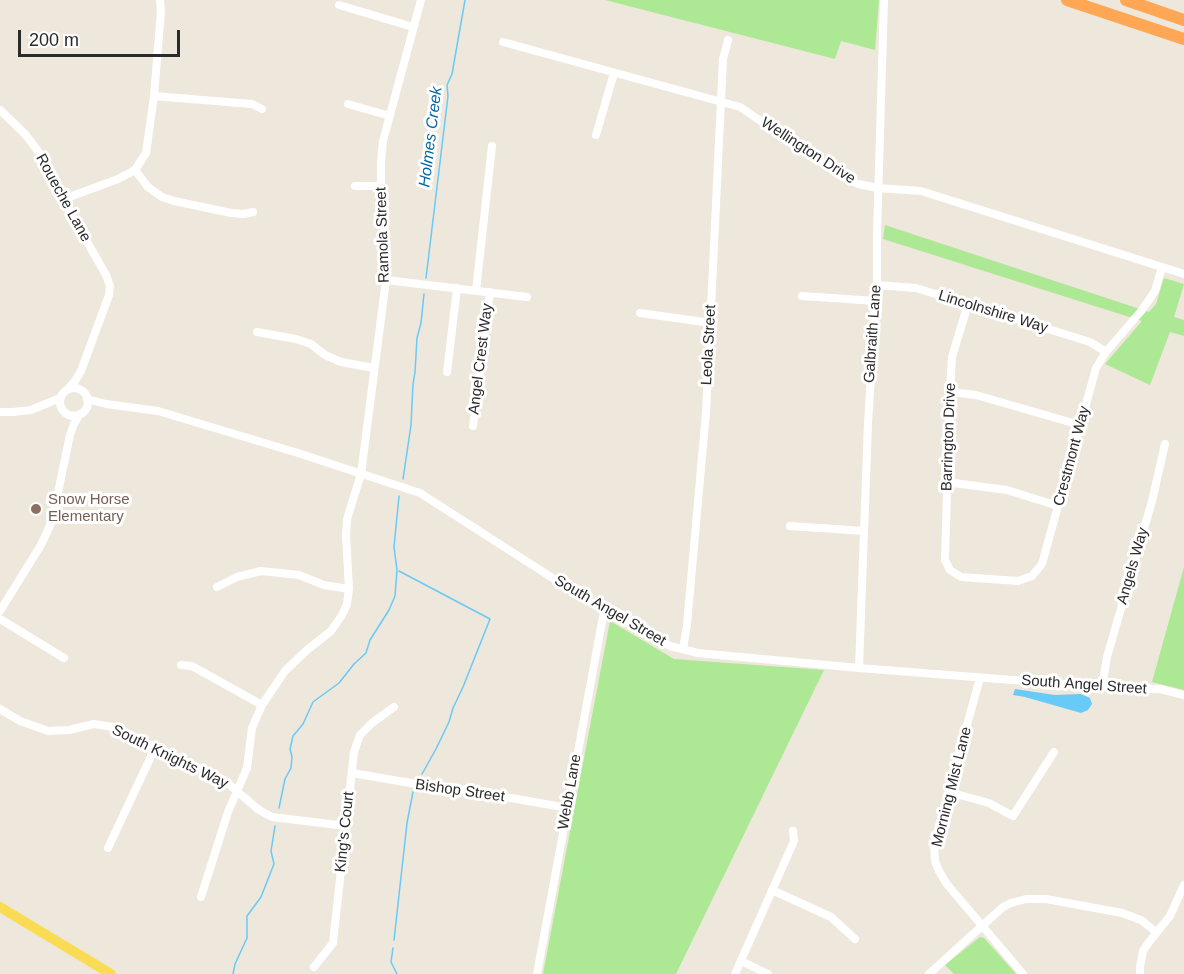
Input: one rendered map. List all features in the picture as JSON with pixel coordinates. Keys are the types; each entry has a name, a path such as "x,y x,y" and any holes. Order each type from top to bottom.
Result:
{"highway":[{"path":"1067,0 1184,39"},
{"path":"1126,0 1184,20"}],"main road":[{"path":"0,907 111,974"}],"street":[{"path":"64,199 135,170 146,153 154,96 160,0"},
{"name":"Ramola Street","path":"349,589 345,536 347,519 361,474 386,280 386,240 381,186 383,141 421,0"},
{"name":"Galbraith Lane","path":"858,668 868,423 877,285 884,0"},
{"path":"339,5 413,27"},
{"name":"Leola Street","path":"683,649 706,412 723,59 728,40"},
{"name":"Wellington Drive","path":"502,42 740,107 858,184 921,191 1184,274"},
{"path":"596,135 614,73"},
{"path":"154,96 252,104 262,109"},
{"path":"348,104 390,116"},
{"name":"Roueche Lane","path":"0,110 25,134 44,159 110,286 109,295 81,371"},
{"path":"476,291 492,146"},
{"path":"135,170 148,187 162,197 231,213 254,212"},
{"path":"355,186 381,186"},
{"name":"Crestmont Way","path":"950,570 961,577 1018,581 1032,576 1042,564 1096,368 1155,291 1162,267"},
{"path":"386,280 527,297"},
{"name":"Lincolnshire Way","path":"877,285 916,288 1090,342 1106,352"},
{"path":"447,372 457,288"},
{"name":"Angel Crest Way","path":"473,426 489,292"},
{"path":"802,297 876,301"},
{"name":"Barrington Drive","path":"950,570 945,560 952,357 968,304"},
{"path":"640,313 711,323"},
{"path":"257,332 296,339 341,362 374,368"},
{"path":"0,412 40,407 60,398 81,371"},
{"path":"0,610 41,545 52,521 70,435 74,424 86,407 81,371"},
{"path":"68,389 76,388 85,395"},
{"path":"950,392 976,395 1080,425"},
{"name":"South Angel Street","path":"85,395 106,404 158,411 420,493 604,610 670,646 698,653 858,668 1102,687 1160,689 1184,694"},
{"path":"60,398 69,424 70,435"},
{"name":"South Angel Street","path":"82,412 106,404"},
{"path":"40,407 63,411 72,416 82,412"},
{"name":"Angels Way","path":"1102,687 1107,657 1152,501 1165,444"},
{"path":"946,482 1007,490 1058,506"},
{"path":"790,526 864,531"},
{"path":"201,897 228,812 247,768 252,728 261,705 285,671 332,631 347,604 349,589 324,585 299,575 261,571 237,577 217,587"},
{"name":"Webb Lane","path":"537,974 604,610"},
{"path":"0,618 64,658"},
{"path":"181,665 192,666 261,705"},
{"name":"Morning Mist Lane","path":"980,678 934,844 935,861 946,883 1023,974"},
{"name":"King's Court","path":"314,967 333,943 354,752 360,735 394,707"},
{"name":"South Knights Way","path":"0,709 20,721 48,731 69,730 94,724 113,726 224,780 259,810 272,816 345,826"},
{"path":"108,848 155,748"},
{"path":"948,792 989,803 1013,816 1054,752"},
{"name":"Bishop Street","path":"352,773 567,808"},
{"path":"735,974 794,841 793,831"},
{"path":"1140,974 1143,951 1181,902 1184,885"},
{"path":"772,890 831,917 855,939"},
{"path":"929,974 1003,907 1018,900 1046,899 1122,913 1141,920 1156,932"},
{"path":"741,961 768,974"}],"green space":[{"path":"605,0 879,0 875,50 841,41 835,59"},
{"path":"885,225 1149,312 1156,304 1164,278 1184,284 1174,317 1184,320 1184,336 1170,332 1150,385 1105,364 1142,321 883,239"},
{"path":"1184,567 1184,690 1152,682"},
{"path":"610,621 674,659 824,670 676,974 543,974"},
{"path":"980,937 984,938 1016,974 954,974 945,965"}],"water":[{"path":"1015,689 1055,695 1081,694 1090,698 1092,704 1088,710 1081,713 1013,695"}],"waterway":[{"name":"Holmes Creek","path":"426,278 448,96 447,85 452,74 465,0"},
{"name":"Holmes Creek","path":"403,479 411,425 417,338 424,294"},
{"name":"Holmes Creek","path":"279,808 285,779 291,768 290,749 293,736 303,724 313,702 339,683 366,653 370,640 395,596 397,570 394,547 399,496"},
{"path":"399,571 490,619 449,722 422,774"},
{"path":"394,940 407,823 413,792"},
{"name":"Holmes Creek","path":"233,974 247,938 247,916 261,897 274,864 271,851 275,826"},
{"path":"393,948 391,962 397,974"}],"place":[{"name":"Snow Horse Elementary","path":"36,509"}]}
